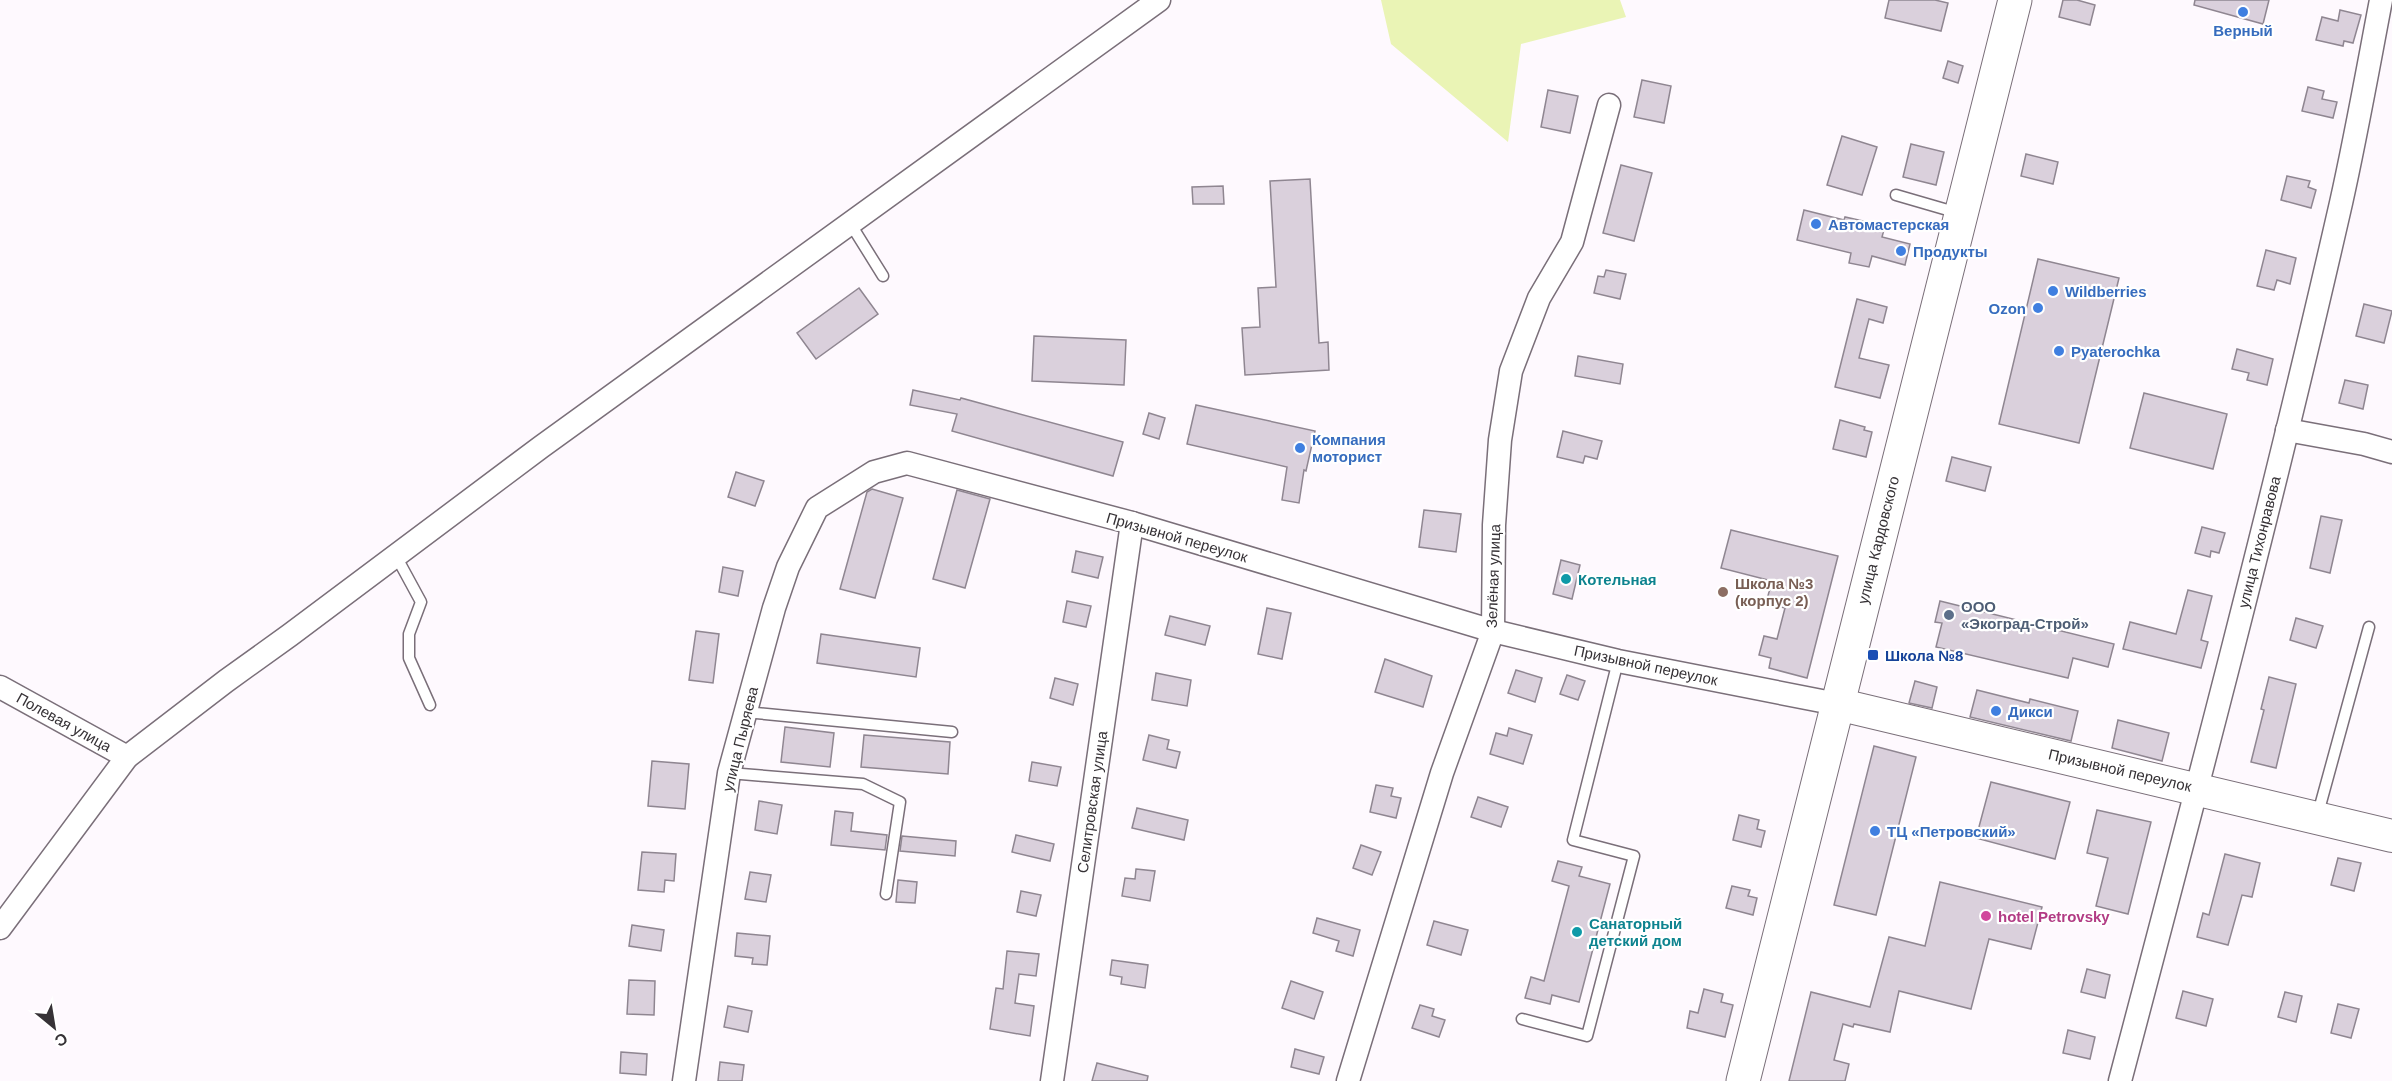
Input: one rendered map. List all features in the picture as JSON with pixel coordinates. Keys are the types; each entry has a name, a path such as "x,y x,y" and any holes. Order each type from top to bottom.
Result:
{"main road":[{"name":"улица Кардовского","path":"1743,1081 1961,214 2011,1"}],"street":[{"path":"0,928 127,757 225,681 541,447 1158,0"},
{"name":"улица Тихонравова","path":"2120,1081 2198,788 2287,430 2342,201 2381,0"},
{"name":"Зелёная улица","path":"1348,1081 1443,773 1493,632 1494,525 1500,440 1511,371 1539,298 1572,242 1609,105"},
{"path":"2287,430 2364,444 2392,452"},
{"name":"Призывной переулок","path":"907,463 1132,523 1493,632 1618,661 1837,704 1871,706 2392,836"},
{"name":"улица Пыряева","path":"684,1081 729,773 774,608 788,567 817,508 874,472 907,463"},
{"name":"Селитровская улица","path":"1052,1081 1132,523"},
{"name":"Полевая улица","path":"0,687 127,757"}],"lane":[{"path":"1896,195 1961,214"},
{"path":"850,223 883,276"},
{"path":"396,556 421,602 409,633 409,658 430,705"},
{"path":"2317,817 2369,627"},
{"path":"1522,1019 1587,1036 1634,856 1573,840 1618,661"},
{"path":"746,712 952,732"},
{"path":"729,773 863,783 900,802 886,894"}],"green space":[{"path":"1381,0 1620,0 1626,17 1521,44 1508,142 1391,44"}],"building":[{"path":"1889,0 1935,0 1948,3 1941,31 1885,18"},
{"path":"2063,0 2077,0 2095,5 2090,25 2059,17"},
{"name":"Верный","path":"2195,0 2269,0 2263,24 2194,5"},
{"path":"2340,10 2361,15 2353,43 2344,41 2343,46 2316,40 2322,17 2338,21"},
{"path":"1948,61 1963,66 1958,83 1943,78"},
{"path":"1642,80 1671,86 1664,123 1634,117"},
{"path":"2308,87 2324,91 2322,99 2337,102 2333,118 2302,111"},
{"path":"1548,90 1578,96 1570,133 1541,127"},
{"path":"1842,136 1877,147 1862,195 1827,185"},
{"path":"1911,144 1944,152 1936,185 1903,177"},
{"path":"2026,154 2058,162 2053,184 2021,176"},
{"path":"1621,165 1652,173 1634,241 1603,233"},
{"path":"2287,176 2310,181 2308,187 2316,190 2311,208 2281,200"},
{"path":"1310,179 1319,343 1328,342 1329,370 1245,375 1242,328 1260,327 1258,288 1276,287 1270,181"},
{"path":"1223,186 1224,204 1193,204 1192,187"},
{"path":"1804,210 1844,220 1845,217 1885,226 1882,237 1910,244 1905,265 1872,256 1869,267 1849,263 1851,253 1797,240"},
{"path":"2266,250 2296,258 2290,284 2277,280 2274,290 2257,286"},
{"name":"Pyaterochka","path":"2038,259 2119,278 2079,443 1999,424"},
{"path":"1606,270 1626,274 1620,299 1594,293 1598,276 1604,277"},
{"path":"859,288 878,314 816,359 797,333"},
{"path":"1857,299 1887,307 1883,323 1869,319 1859,358 1889,365 1880,398 1835,387"},
{"path":"2364,304 2392,311 2384,343 2356,336"},
{"path":"1034,336 1126,340 1124,385 1032,381"},
{"path":"2237,349 2273,359 2267,385 2247,380 2249,373 2232,369"},
{"path":"1578,356 1623,364 1620,384 1575,376"},
{"path":"2345,380 2368,385 2363,409 2339,403"},
{"path":"913,390 960,400 961,398 1123,442 1113,476 952,431 957,414 910,405"},
{"path":"2144,393 2227,414 2213,469 2130,448"},
{"path":"1196,405 1315,431 1306,471 1304,470 1299,503 1282,500 1287,467 1187,444"},
{"path":"1149,413 1165,418 1159,439 1143,434"},
{"path":"1840,420 1865,427 1864,430 1872,432 1866,457 1833,449"},
{"path":"1563,431 1602,441 1597,459 1585,456 1583,463 1557,457"},
{"path":"1952,457 1991,467 1985,491 1946,481"},
{"path":"736,472 764,481 755,506 728,497"},
{"path":"872,489 903,498 875,598 840,589 867,492"},
{"path":"957,490 990,499 965,588 933,579"},
{"path":"1424,510 1461,514 1456,552 1419,547"},
{"path":"2321,516 2342,520 2330,573 2310,568"},
{"path":"2202,527 2225,533 2219,553 2211,551 2210,557 2195,553"},
{"path":"1731,530 1838,556 1807,678 1769,668 1771,658 1759,655 1764,636 1777,639 1785,608 1766,603 1772,581 1721,568"},
{"path":"1076,551 1103,557 1098,578 1072,572"},
{"name":"Котельная","path":"1561,560 1580,565 1572,599 1553,594"},
{"path":"723,567 743,571 738,596 719,592"},
{"path":"2188,590 2212,596 2201,640 2208,642 2201,668 2123,649 2130,622 2176,634"},
{"path":"1067,601 1091,606 1086,627 1063,622"},
{"path":"1940,601 2114,644 2108,667 2073,658 2068,678 1936,647 1942,623 1935,622"},
{"path":"1267,608 1291,613 1282,659 1258,654"},
{"path":"1170,616 1210,626 1205,645 1165,635"},
{"path":"2296,618 2323,626 2316,648 2290,640"},
{"path":"696,631 719,634 713,683 689,680"},
{"path":"821,634 920,648 916,677 817,663"},
{"path":"1385,659 1432,676 1423,707 1375,692"},
{"path":"1516,670 1542,678 1535,702 1508,693"},
{"path":"1156,673 1191,680 1187,706 1152,700"},
{"path":"1567,675 1585,681 1578,700 1560,694"},
{"path":"2269,677 2296,684 2276,768 2251,762 2264,710 2261,709"},
{"path":"1055,678 1078,684 1073,705 1050,698"},
{"path":"1915,681 1937,687 1932,708 1909,703"},
{"path":"1977,690 2029,703 2030,699 2078,711 2071,741 1970,717"},
{"path":"2118,720 2169,733 2162,761 2112,748"},
{"path":"785,727 834,733 830,767 781,762"},
{"path":"1509,728 1532,735 1523,764 1490,754 1496,733 1507,736"},
{"path":"864,735 950,742 948,774 861,767"},
{"path":"1149,735 1169,740 1167,749 1180,752 1176,768 1143,760"},
{"name":"ТЦ «Петровский»","path":"1874,746 1916,757 1876,915 1834,905"},
{"path":"652,761 689,764 685,809 648,806"},
{"path":"1032,762 1061,767 1057,786 1029,781"},
{"path":"1991,782 2070,802 2055,859 1976,838"},
{"path":"1376,785 1393,788 1391,796 1401,798 1396,818 1370,812"},
{"path":"1478,797 1508,807 1501,827 1471,817"},
{"path":"759,801 782,805 777,834 755,830"},
{"path":"1137,808 1188,820 1184,840 1132,828"},
{"path":"2097,810 2151,822 2128,914 2096,906 2108,858 2087,853"},
{"path":"835,811 853,813 851,831 887,835 885,850 831,845"},
{"path":"1739,815 1759,820 1757,829 1765,831 1761,847 1733,840"},
{"path":"1016,835 1054,844 1050,861 1012,852"},
{"path":"902,836 956,841 955,856 900,851"},
{"path":"1361,845 1381,852 1372,875 1353,868"},
{"path":"642,852 676,854 674,881 665,880 664,892 638,890"},
{"path":"2225,854 2260,863 2252,897 2242,895 2228,945 2197,937 2203,913 2209,915"},
{"path":"2338,858 2361,863 2354,891 2331,885"},
{"name":"Санаторный детский дом","path":"1558,861 1582,867 1579,876 1610,884 1579,1002 1552,995 1550,1004 1525,998 1531,977 1544,981 1569,886 1552,881"},
{"path":"1136,869 1155,871 1150,901 1122,896 1125,878 1135,879"},
{"path":"750,872 771,875 766,902 745,899"},
{"path":"898,880 917,882 915,903 896,902"},
{"path":"1940,882 2042,907 2031,949 1989,939 1971,1009 1899,991 1890,1032 1854,1024 1853,1027 1843,1024 1834,1060 1849,1064 1845,1081 1789,1081 1811,992 1870,1007 1889,937 1925,946"},
{"path":"1732,886 1750,890 1748,896 1757,898 1753,915 1726,908"},
{"path":"1021,891 1041,895 1036,916 1017,912"},
{"path":"1317,918 1360,930 1353,956 1336,951 1339,941 1313,933"},
{"path":"1434,921 1468,930 1461,955 1427,945"},
{"path":"632,925 664,930 661,951 629,946"},
{"path":"737,933 770,936 767,965 752,964 753,958 735,956"},
{"path":"1007,951 1039,954 1036,976 1019,974 1015,1003 1034,1006 1030,1036 990,1029 996,988 1003,989"},
{"path":"1112,960 1148,965 1145,988 1121,984 1122,977 1110,975"},
{"path":"2087,969 2110,975 2105,998 2081,992"},
{"path":"629,980 655,981 654,1015 627,1014"},
{"path":"1291,981 1323,992 1314,1019 1282,1008"},
{"path":"1704,989 1723,994 1721,1002 1733,1005 1725,1037 1687,1028 1690,1011 1698,1013"},
{"path":"2183,991 2213,999 2206,1026 2176,1018"},
{"path":"2285,992 2302,996 2296,1022 2278,1017"},
{"path":"2338,1004 2359,1009 2351,1038 2331,1033"},
{"path":"1420,1005 1434,1009 1432,1016 1445,1020 1439,1037 1412,1028"},
{"path":"728,1006 752,1011 748,1032 724,1027"},
{"path":"2068,1030 2095,1037 2090,1059 2063,1053"},
{"path":"1295,1049 1324,1057 1319,1074 1291,1067"},
{"path":"621,1052 647,1054 646,1075 620,1073"},
{"path":"720,1062 744,1065 742,1081 718,1081"},
{"path":"1097,1063 1148,1076 1147,1081 1092,1081"}],"place":[{"name":"Верный","path":"2243,12"},
{"name":"Автомастерская","path":"1816,224"},
{"name":"Продукты","path":"1901,251"},
{"name":"Wildberries","path":"2053,291"},
{"name":"Ozon","path":"2038,308"},
{"name":"Pyaterochka","path":"2059,351"},
{"name":"Компания моторист","path":"1300,448"},
{"name":"Котельная","path":"1566,579"},
{"name":"Школа №3 (корпус 2)","path":"1723,592"},
{"name":"ООО «Экоград-Строй»","path":"1949,615"},
{"name":"Школа №8","path":"1873,655"},
{"name":"Дикси","path":"1996,711"},
{"name":"ТЦ «Петровский»","path":"1875,831"},
{"name":"hotel Petrovsky","path":"1986,916"},
{"name":"Санаторный детский дом","path":"1577,932"}]}
